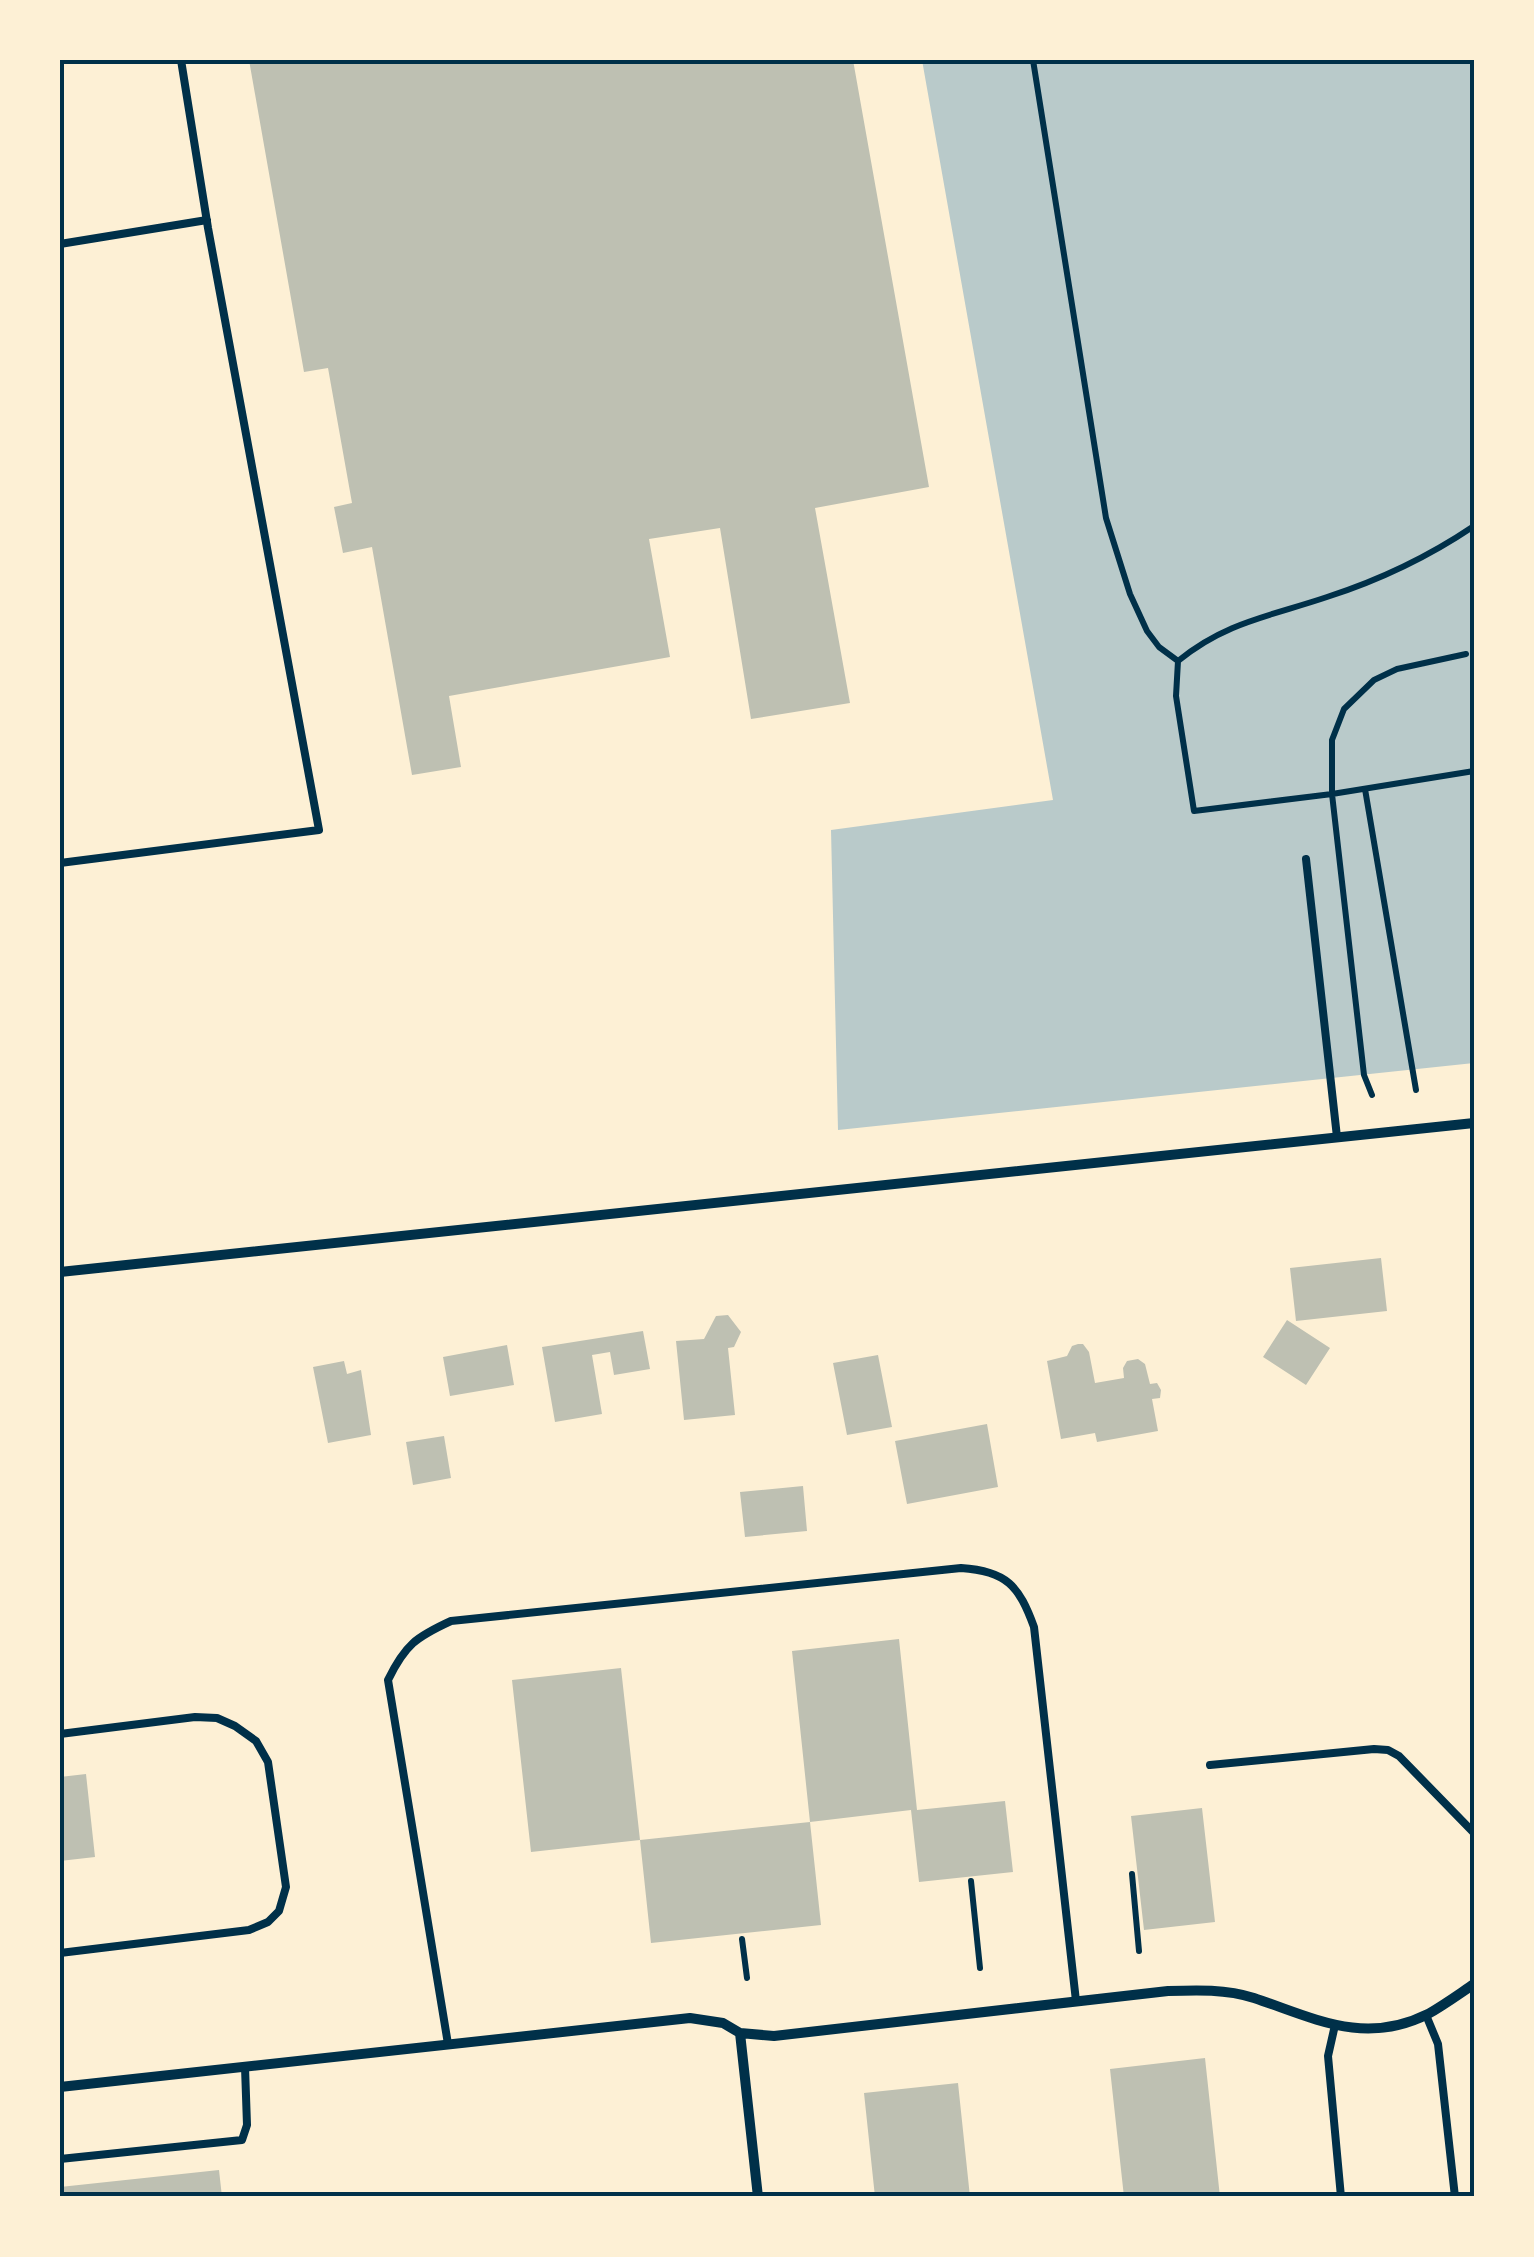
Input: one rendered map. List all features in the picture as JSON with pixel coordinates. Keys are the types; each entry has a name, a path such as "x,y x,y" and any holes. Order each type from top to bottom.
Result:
{"street":[{"path":"60,1272 1474,1123"},
{"path":"60,2087 690,2018 723,2023 740,2033 774,2036 1168,1991 1212,1991 1252,1997 1309,2020 1383,2027 1426,2014 1474,1984"},
{"path":"740,2033 758,2197"}],"lane":[{"path":"60,863 318,830 181,60"},
{"path":"60,244 207,220"},
{"path":"1306,858 1338,1137"},
{"path":"448,2044 388,1680 410,1644 451,1621 961,1568 1002,1576 1016,1587 1034,1627 1076,2001"},
{"path":"60,1734 195,1717 217,1718 235,1726 256,1741 268,1762 286,1887 278,1911 268,1922 249,1930 60,1953"},
{"path":"1210,1765 1374,1748 1388,1750 1399,1756 1474,1833"},
{"path":"1426,2014 1438,2044 1455,2197"},
{"path":"1335,2025 1328,2056 1341,2197"},
{"path":"60,2158 242,2140 247,2125 244,2067"}],"path":[{"path":"1034,60 1106,518 1130,594 1148,632 1159,647 1178,661"},
{"path":"1474,526 1417,562 1387,575 1226,628 1200,642 1178,661 1176,696 1194,812 1474,771"},
{"path":"1372,1095 1364,1076 1332,794 1332,740 1344,708 1360,690 1397,669 1466,654"},
{"path":"1364,789 1416,1090"},
{"path":"1132,1874 1139,1951"},
{"path":"971,1882 980,1968"},
{"path":"742,1939 747,1978"}],"shaded area":[{"path":"922,60 1474,60 1474,1063 838,1130 831,830 1053,800"}],"building":[{"path":"249,60 853,60 929,487 815,508 850,703 751,719 720,528 649,539 670,657 449,696 461,767 412,775 372,547 343,553 334,507 352,503 328,368 304,372"},
{"path":"1381,1258 1387,1311 1296,1321 1290,1268"},
{"path":"728,1315 741,1332 734,1347 728,1348 735,1415 684,1420 676,1341 704,1339 716,1316"},
{"path":"1287,1320 1330,1348 1306,1385 1263,1357"},
{"path":"643,1331 650,1369 614,1375 610,1352 592,1355 602,1414 555,1422 542,1347"},
{"path":"1078,1344 1089,1352 1095,1383 1124,1378 1127,1361 1138,1359 1145,1364 1150,1384 1157,1383 1161,1390 1160,1398 1152,1399 1158,1431 1097,1442 1095,1433 1061,1439 1047,1361 1067,1356 1072,1346"},
{"path":"507,1345 514,1385 450,1396 443,1357"},
{"path":"878,1355 892,1427 847,1435 833,1363"},
{"path":"344,1361 347,1374 361,1370 371,1435 328,1443 313,1367"},
{"path":"987,1424 998,1487 907,1504 895,1441"},
{"path":"444,1436 451,1478 413,1485 406,1442"},
{"path":"803,1486 807,1531 745,1537 740,1492"},
{"path":"899,1639 917,1810 1005,1801 1013,1872 919,1882 911,1810 810,1822 792,1651"},
{"path":"621,1668 640,1840 531,1852 512,1680"},
{"path":"86,1774 95,1857 60,1861 60,1777"},
{"path":"1202,1808 1215,1922 1144,1930 1131,1816"},
{"path":"810,1822 821,1925 651,1943 640,1840"},
{"path":"1205,2058 1220,2197 1124,2197 1110,2069"},
{"path":"958,2083 970,2197 875,2197 864,2093"},
{"path":"219,2170 222,2197 60,2197 60,2187"}]}
